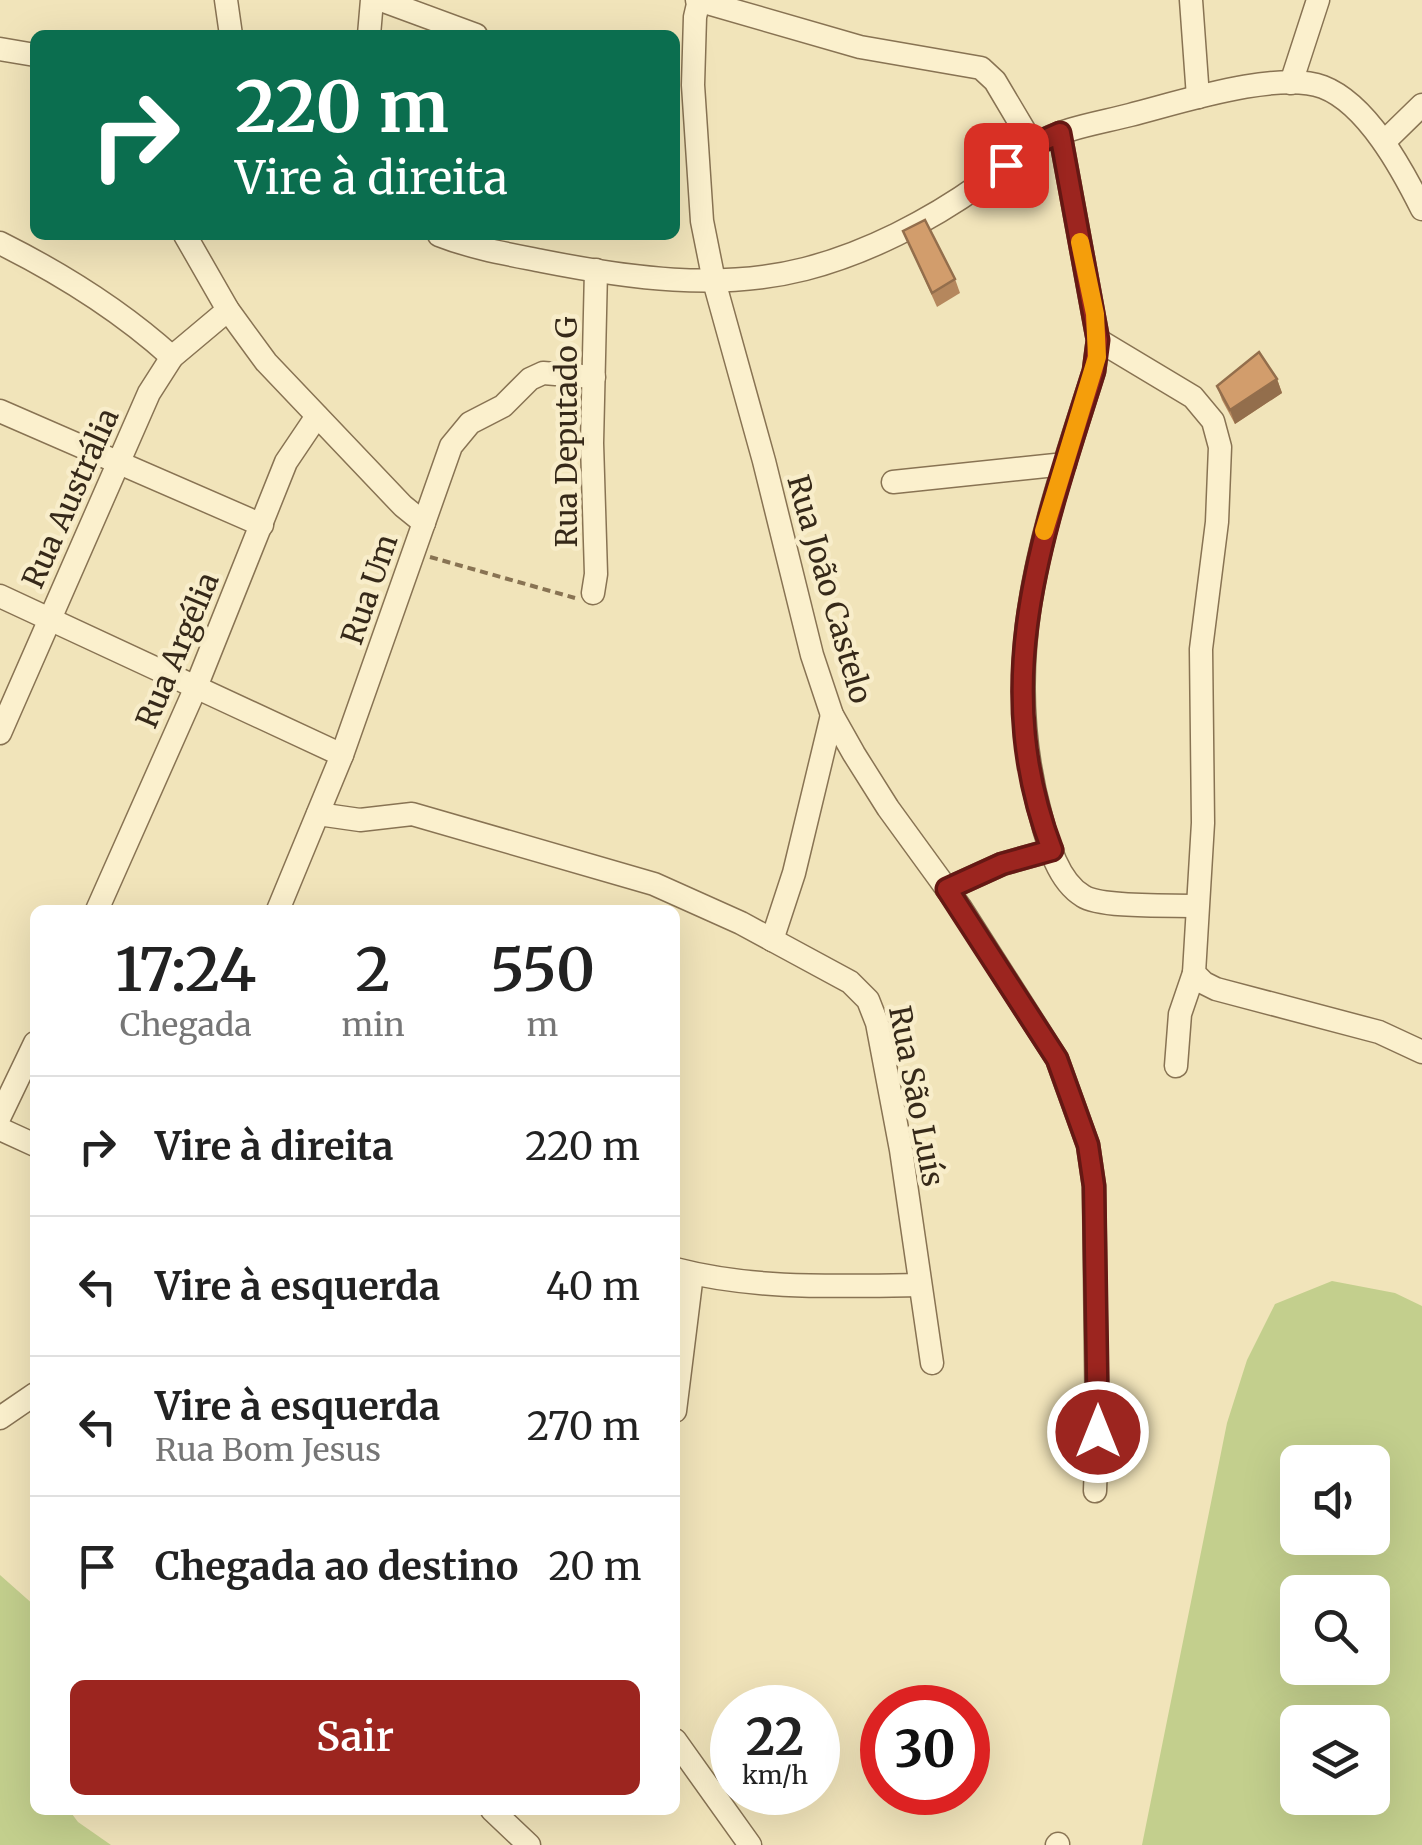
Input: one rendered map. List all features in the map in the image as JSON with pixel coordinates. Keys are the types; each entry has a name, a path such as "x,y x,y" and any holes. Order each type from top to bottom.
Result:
{"street":[{"path":"226,0 229,30"},
{"path":"369,30 372,0"},
{"path":"381,0 462,30"},
{"path":"698,0 860,48 981,68 989,73 1033,145"},
{"name":"Rua João Castelo","path":"698,0 684,108 702,221 714,282 812,656 832,715 888,808 947,889 1057,1059 1088,1145 1094,1200 1098,1432 1095,1490"},
{"path":"1191,0 1198,97"},
{"path":"1291,83 1318,0"},
{"path":"0,49 30,54"},
{"path":"455,240 596,270 714,282 772,277 846,258 938,212 1033,145 1060,133 1198,97 1291,83 1325,88 1345,101 1384,142 1418,195"},
{"path":"1384,142 1422,105"},
{"path":"1060,133 1098,340 1094,371 1038,552 1024,638 1022,700 1026,754 1052,850 1068,882 1087,898 1108,903 1196,906"},
{"path":"188,240 228,310 266,362 424,523"},
{"path":"0,243 69,280 124,317 172,357"},
{"name":"Rua Deputado G","path":"594,593 596,270"},
{"name":"Rua Austrália","path":"0,733 149,393 172,357 228,310"},
{"path":"1098,340 1193,396 1218,435 1221,459 1201,649 1203,823 1194,973 1180,1014 1176,1066"},
{"name":"Rua Um","path":"280,905 342,755 451,446 470,423 503,406 530,379 543,373 594,377"},
{"path":"0,412 262,525"},
{"name":"Rua Argélia","path":"98,905 196,687 286,462 317,416"},
{"path":"892,482 1065,464"},
{"path":"0,596 342,755"},
{"path":"772,940 794,873 832,715"},
{"name":"Rua São Luís","path":"318,814 360,820 412,814 547,852 674,902 725,915 860,990 874,1010 901,1150 932,1363"},
{"path":"947,889 1002,864 1052,850"},
{"path":"1194,973 1204,984 1216,989 1380,1032 1422,1052"},
{"path":"0,1116 30,1053"},
{"path":"0,1129 30,1143"},
{"path":"680,1324 683,1271 785,1286 919,1284"},
{"path":"0,1418 30,1397"},
{"path":"680,1747 750,1845"},
{"path":"497,1815 528,1845"}],"path":[{"path":"414,552 563,596 582,598 594,593"}],"green space":[{"path":"1332,1281 1395,1293 1422,1306 1422,1845 1142,1845 1227,1423 1247,1360 1275,1304"},
{"path":"0,1575 30,1602 30,1815 73,1815 111,1845 0,1845"}],"building":[{"path":"925,220 955,279 932,293 903,231"},
{"path":"1259,352 1277,379 1230,410 1217,386"}],"slow traffic":[{"path":"1044,531 1097,357 1095,314 1080,242"}],"route":[{"path":"1006,165 1033,145 1060,133 1098,340 1094,371 1038,552 1024,638 1022,700 1026,754 1052,850 1002,864 947,889 1057,1059 1088,1145 1094,1186 1098,1432"}]}
